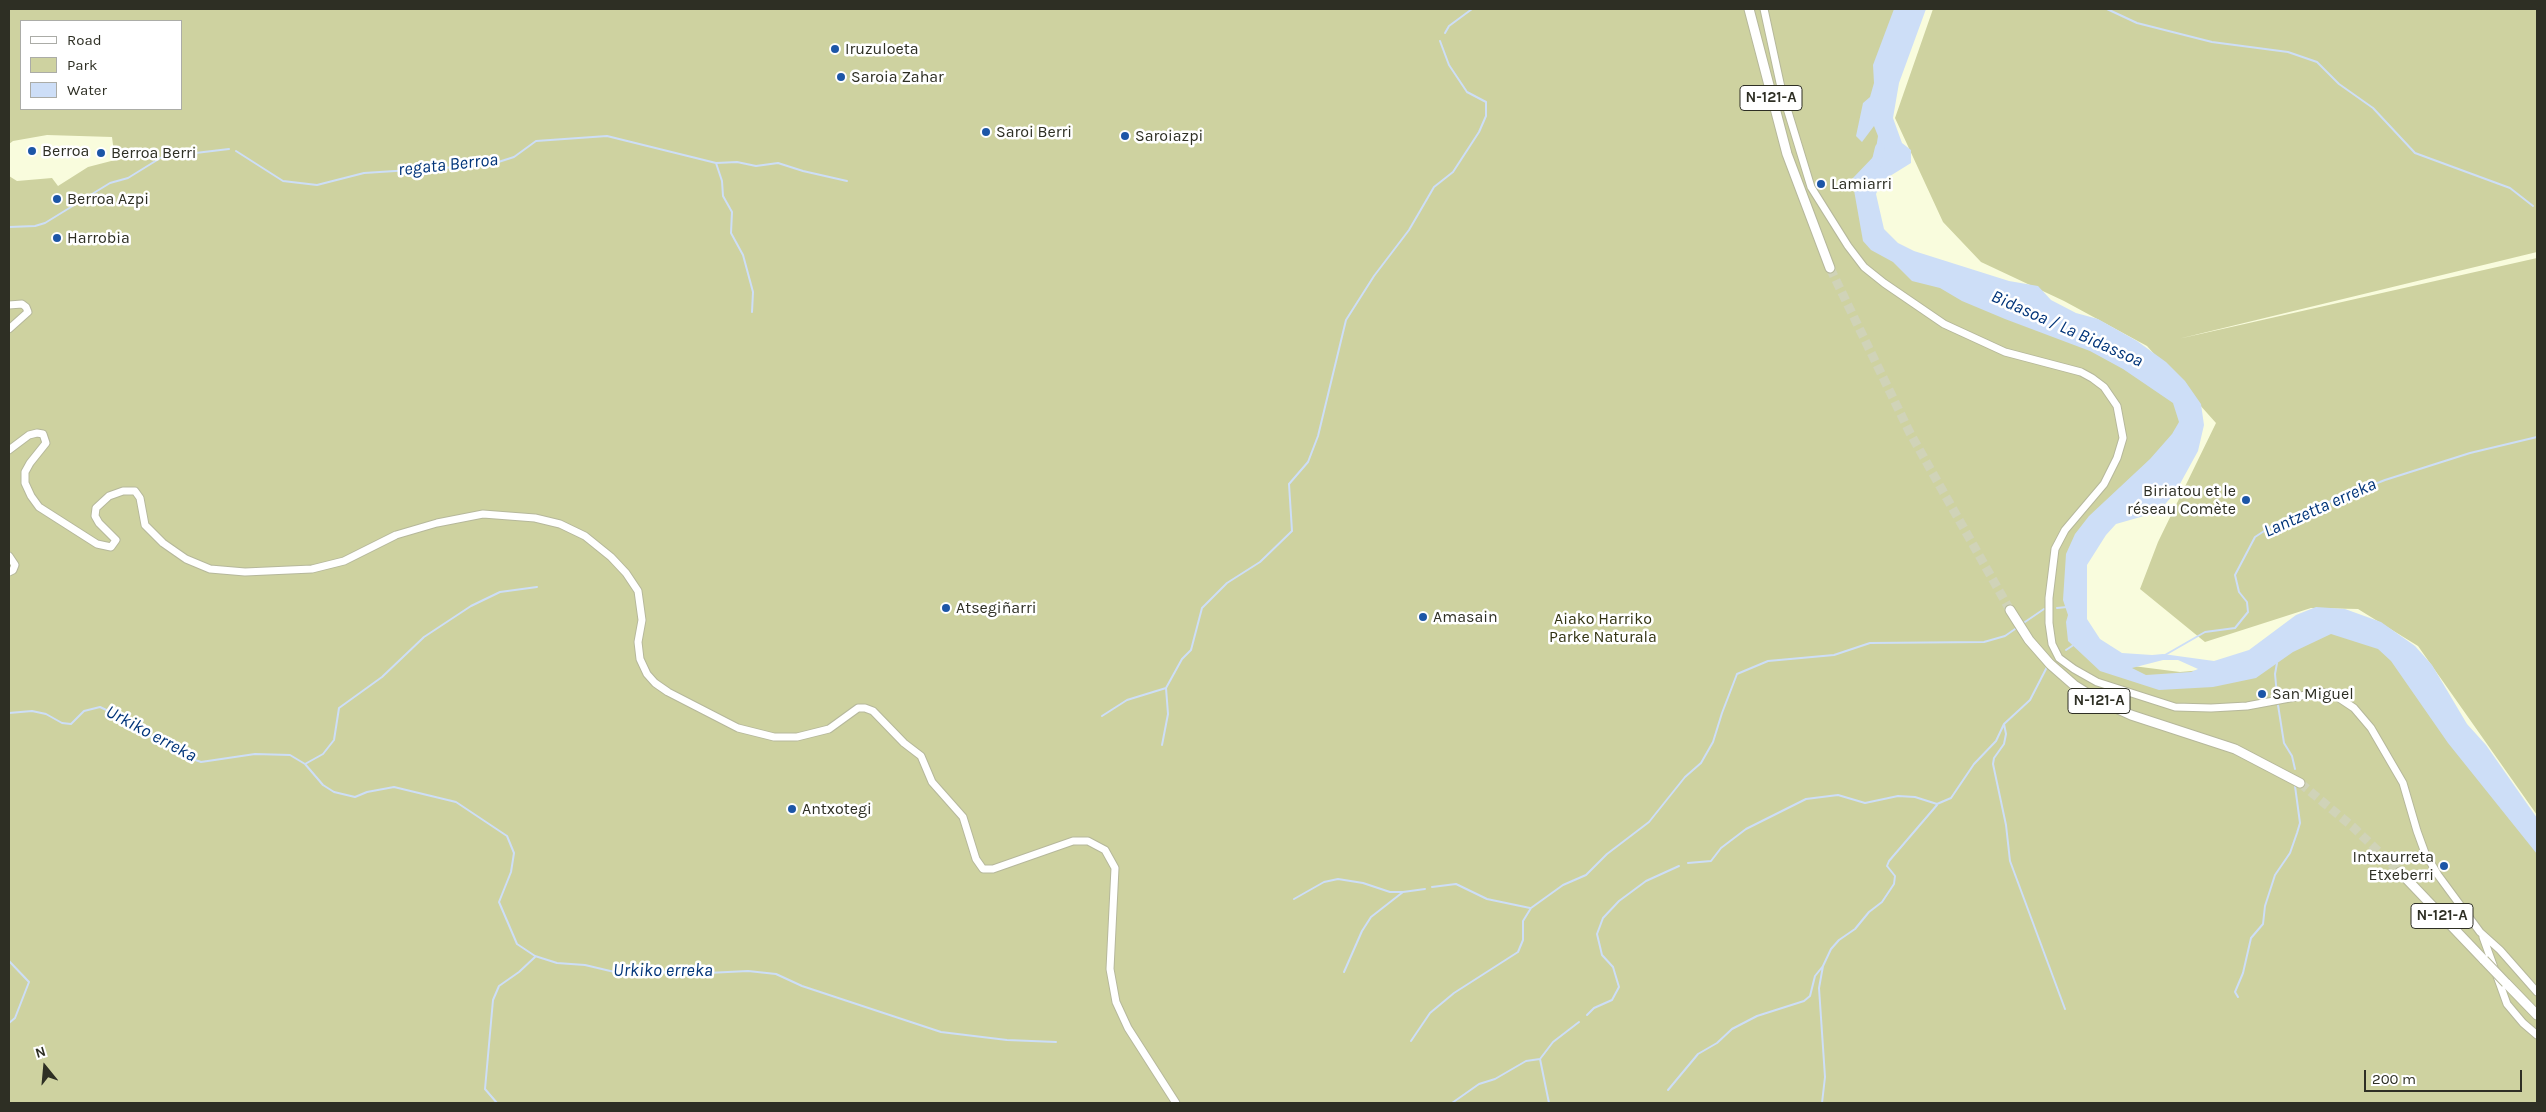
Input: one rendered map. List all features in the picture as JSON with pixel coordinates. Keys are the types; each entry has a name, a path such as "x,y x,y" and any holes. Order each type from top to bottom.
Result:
{"highway":[{"name":"N-121-A","path":"1748,9 1787,154 1830,268"},
{"name":"N-121-A","path":"2010,610 2044,658 2083,691 2131,715 2211,740 2264,762 2300,783"},
{"name":"N-121-A","path":"2400,872 2537,1015"}],"street":[{"path":"1764,9 1782,92 1811,188 1848,246 1864,267 1944,324 2005,352 2081,372 2092,378 2104,387 2117,406 2123,438 2118,458 2104,484 2065,530 2055,549 2049,598 2049,623 2052,644 2059,658 2097,682 2175,707 2247,706 2322,692 2336,696 2354,708 2371,728 2403,783 2425,853 2453,897 2480,932 2500,950 2537,992"},
{"path":"9,304 22,304 28,312 9,329"},
{"path":"9,450 29,436 37,433 43,434 46,443 25,472 26,483 31,496 39,507 97,544 111,547 116,540 99,523 95,516 96,508 109,496 123,491 135,491 140,498 145,525 163,543 186,559 210,569 245,572 312,569 344,560 396,535 437,523 483,514 535,518 560,524 585,536 626,572 638,592 642,620 638,642 640,658 647,674 655,684 668,692 738,728 774,737 797,737 829,730 858,708 873,710 904,743 921,756 932,782 963,817 976,859 983,869 993,869 1073,841 1088,841 1105,850 1115,868 1110,969 1116,1002 1128,1028 1176,1103"},
{"path":"9,556 15,565 13,570 9,572"},
{"path":"2480,932 2508,1004 2523,1023 2537,1035"}],"green space":[{"name":"Aiako Harriko Parke Naturala","path":"9,9 1911,9 1875,155 1871,160 1862,190 1880,242 2097,336 2190,412 2088,543 2079,613 2103,653 2133,666 2180,672 2236,667 2324,621 2387,640 2537,843 2537,1103 9,1103 9,176 17,181 52,178 58,186 88,167 115,160 112,137 47,135 13,141 9,144"},
{"path":"1933,9 2537,9 2537,252 2178,339 2537,258 2537,815 2418,646 2358,609 2311,608 2205,642 2140,589 2158,542 2216,423 2147,346 2064,301 1981,262 1943,222 1895,118"}],"water":[{"path":"1894,9 1926,9 1899,83 1893,118 1902,143 1911,150 1911,163 1882,181 1876,194 1884,229 1898,243 1914,251 2009,281 2038,286 2051,300 2076,313 2098,319 2137,341 2166,362 2185,381 2201,404 2204,425 2198,451 2175,493 2158,512 2116,524 2106,535 2087,565 2087,619 2100,639 2122,653 2163,654 2214,661 2249,650 2296,615 2316,607 2345,609 2381,622 2415,646 2432,665 2467,724 2486,745 2537,818 2537,854 2448,743 2391,661 2378,649 2331,634 2293,652 2256,678 2213,687 2159,690 2100,671 2068,641 2066,622 2068,615 2063,600 2066,554 2075,534 2089,516 2150,459 2172,434 2179,422 2173,403 2123,369 2090,351 1962,301 1940,288 1912,281 1893,262 1871,250 1863,241 1852,179 1875,155 1878,136 1874,126 1862,142 1856,136 1863,103 1870,97 1874,83 1873,65","holes":["2163,660 2178,660 2198,669 2191,672 2146,675 2132,668"]}],"waterway":[{"path":"1445,33 1449,26 1472,9"},
{"path":"2107,9 2137,23 2212,42 2288,52 2317,62 2339,84 2373,108 2415,153 2510,188 2533,206"},
{"path":"1102,716 1127,700 1166,688 1182,659 1191,650 1202,608 1227,583 1260,562 1292,531 1289,484 1308,462 1318,436 1346,320 1374,276 1409,230 1434,187 1453,172 1479,132 1486,116 1486,102 1467,92 1449,65 1440,41"},
{"name":"regata Berroa","path":"236,151 283,181 317,185 364,173 489,165 514,157 536,141 607,136 716,163 722,181 723,196 732,212 731,233 743,255 753,292 752,312"},
{"name":"Bidasoa / La Bidassoa","path":"1870,189 1880,148"},
{"name":"regata Berroa","path":"9,227 35,226 45,223 110,183 128,178 162,157 229,149"},
{"path":"716,163 737,162 756,166 778,163 847,181"},
{"name":"Lantzetta erreka","path":"2165,655 2205,632 2235,628 2248,612 2247,602 2239,592 2235,575 2255,537 2278,522 2385,480 2470,453 2537,437"},
{"path":"305,764 323,754 334,740 339,708 382,677 424,637 471,606 500,592 537,587"},
{"path":"2057,608 2067,607"},
{"path":"2022,624 2044,609"},
{"path":"1411,1041 1430,1013 1454,993 1518,952 1523,940 1523,921 1531,908 1563,885 1586,875 1607,854 1649,822 1685,777 1701,763 1713,742 1737,674 1768,661 1834,655 1870,643 1984,642 2005,636 2018,627"},
{"path":"2066,650 2075,644"},
{"path":"2277,663 2275,674 2277,695"},
{"path":"1688,863 1711,861 1721,848 1746,829 1806,799 1838,795 1865,803 1898,796 1915,797 1937,804 1951,798 1974,764 1996,741 2004,724 2030,700 2048,665"},
{"path":"1162,745 1168,714 1166,688"},
{"path":"2278,705 2284,743 2292,756 2295,769"},
{"name":"Urkiko erreka","path":"9,713 32,711 46,714 62,723 71,724 84,711 100,707 117,715 145,735 161,740 184,756 201,762 255,754 290,755 305,764 323,785 334,792 355,797 367,792 394,787 456,802 507,836 514,853 511,872 499,902 517,944 535,956 557,963 585,965 623,974 645,971 687,974 748,971 776,974 802,986 941,1032 1007,1040 1056,1042"},
{"path":"2004,724 2006,734 2004,744 1994,758 1993,764 2006,825 2010,861 2065,1009"},
{"path":"2238,997 2235,992 2243,973 2251,938 2263,924 2265,906 2275,875 2290,853 2300,823 2295,786"},
{"path":"1822,1103 1825,1077 1819,988 1823,966 1831,949 1839,940 1855,929 1869,912 1882,902 1894,884 1895,876 1887,866 1889,861 1937,805"},
{"path":"1587,1015 1594,1008 1612,1000 1619,987 1613,967 1602,955 1597,934 1603,918 1619,901 1646,881 1679,866"},
{"path":"1294,899 1324,882 1338,879 1363,883 1390,892 1403,892"},
{"path":"1432,887 1456,884 1487,899 1530,908"},
{"path":"1344,972 1362,931 1371,917 1403,892 1425,889"},
{"path":"497,1103 485,1089 493,1000 499,986 519,972 535,957"},
{"path":"9,961 29,982 15,1018 9,1023"},
{"path":"1668,1090 1698,1054 1717,1043 1732,1029 1757,1016 1804,1001 1810,996 1815,976 1823,966"},
{"path":"1549,1103 1540,1059 1553,1042 1579,1022"},
{"path":"1452,1103 1479,1084 1495,1079 1526,1061 1540,1059"}],"tunnel":[{"path":"1830,268 1910,433 2010,610"},
{"path":"2300,783 2353,827 2400,872"}],"place":[{"name":"Iruzuloeta","path":"835,49"},
{"name":"Saroia Zahar","path":"841,77"},
{"name":"Saroi Berri","path":"986,132"},
{"name":"Saroiazpi","path":"1125,136"},
{"name":"Berroa","path":"32,151"},
{"name":"Berroa Berri","path":"101,153"},
{"name":"Lamiarri","path":"1821,184"},
{"name":"Berroa Azpi","path":"57,199"},
{"name":"Harrobia","path":"57,238"},
{"name":"Biriatou et le réseau Comète","path":"2246,500"},
{"name":"Atsegiñarri","path":"946,608"},
{"name":"Amasain","path":"1423,617"},
{"name":"San Miguel","path":"2262,694"},
{"name":"Antxotegi","path":"792,809"},
{"name":"Intxaurreta Etxeberri","path":"2444,866"}]}
